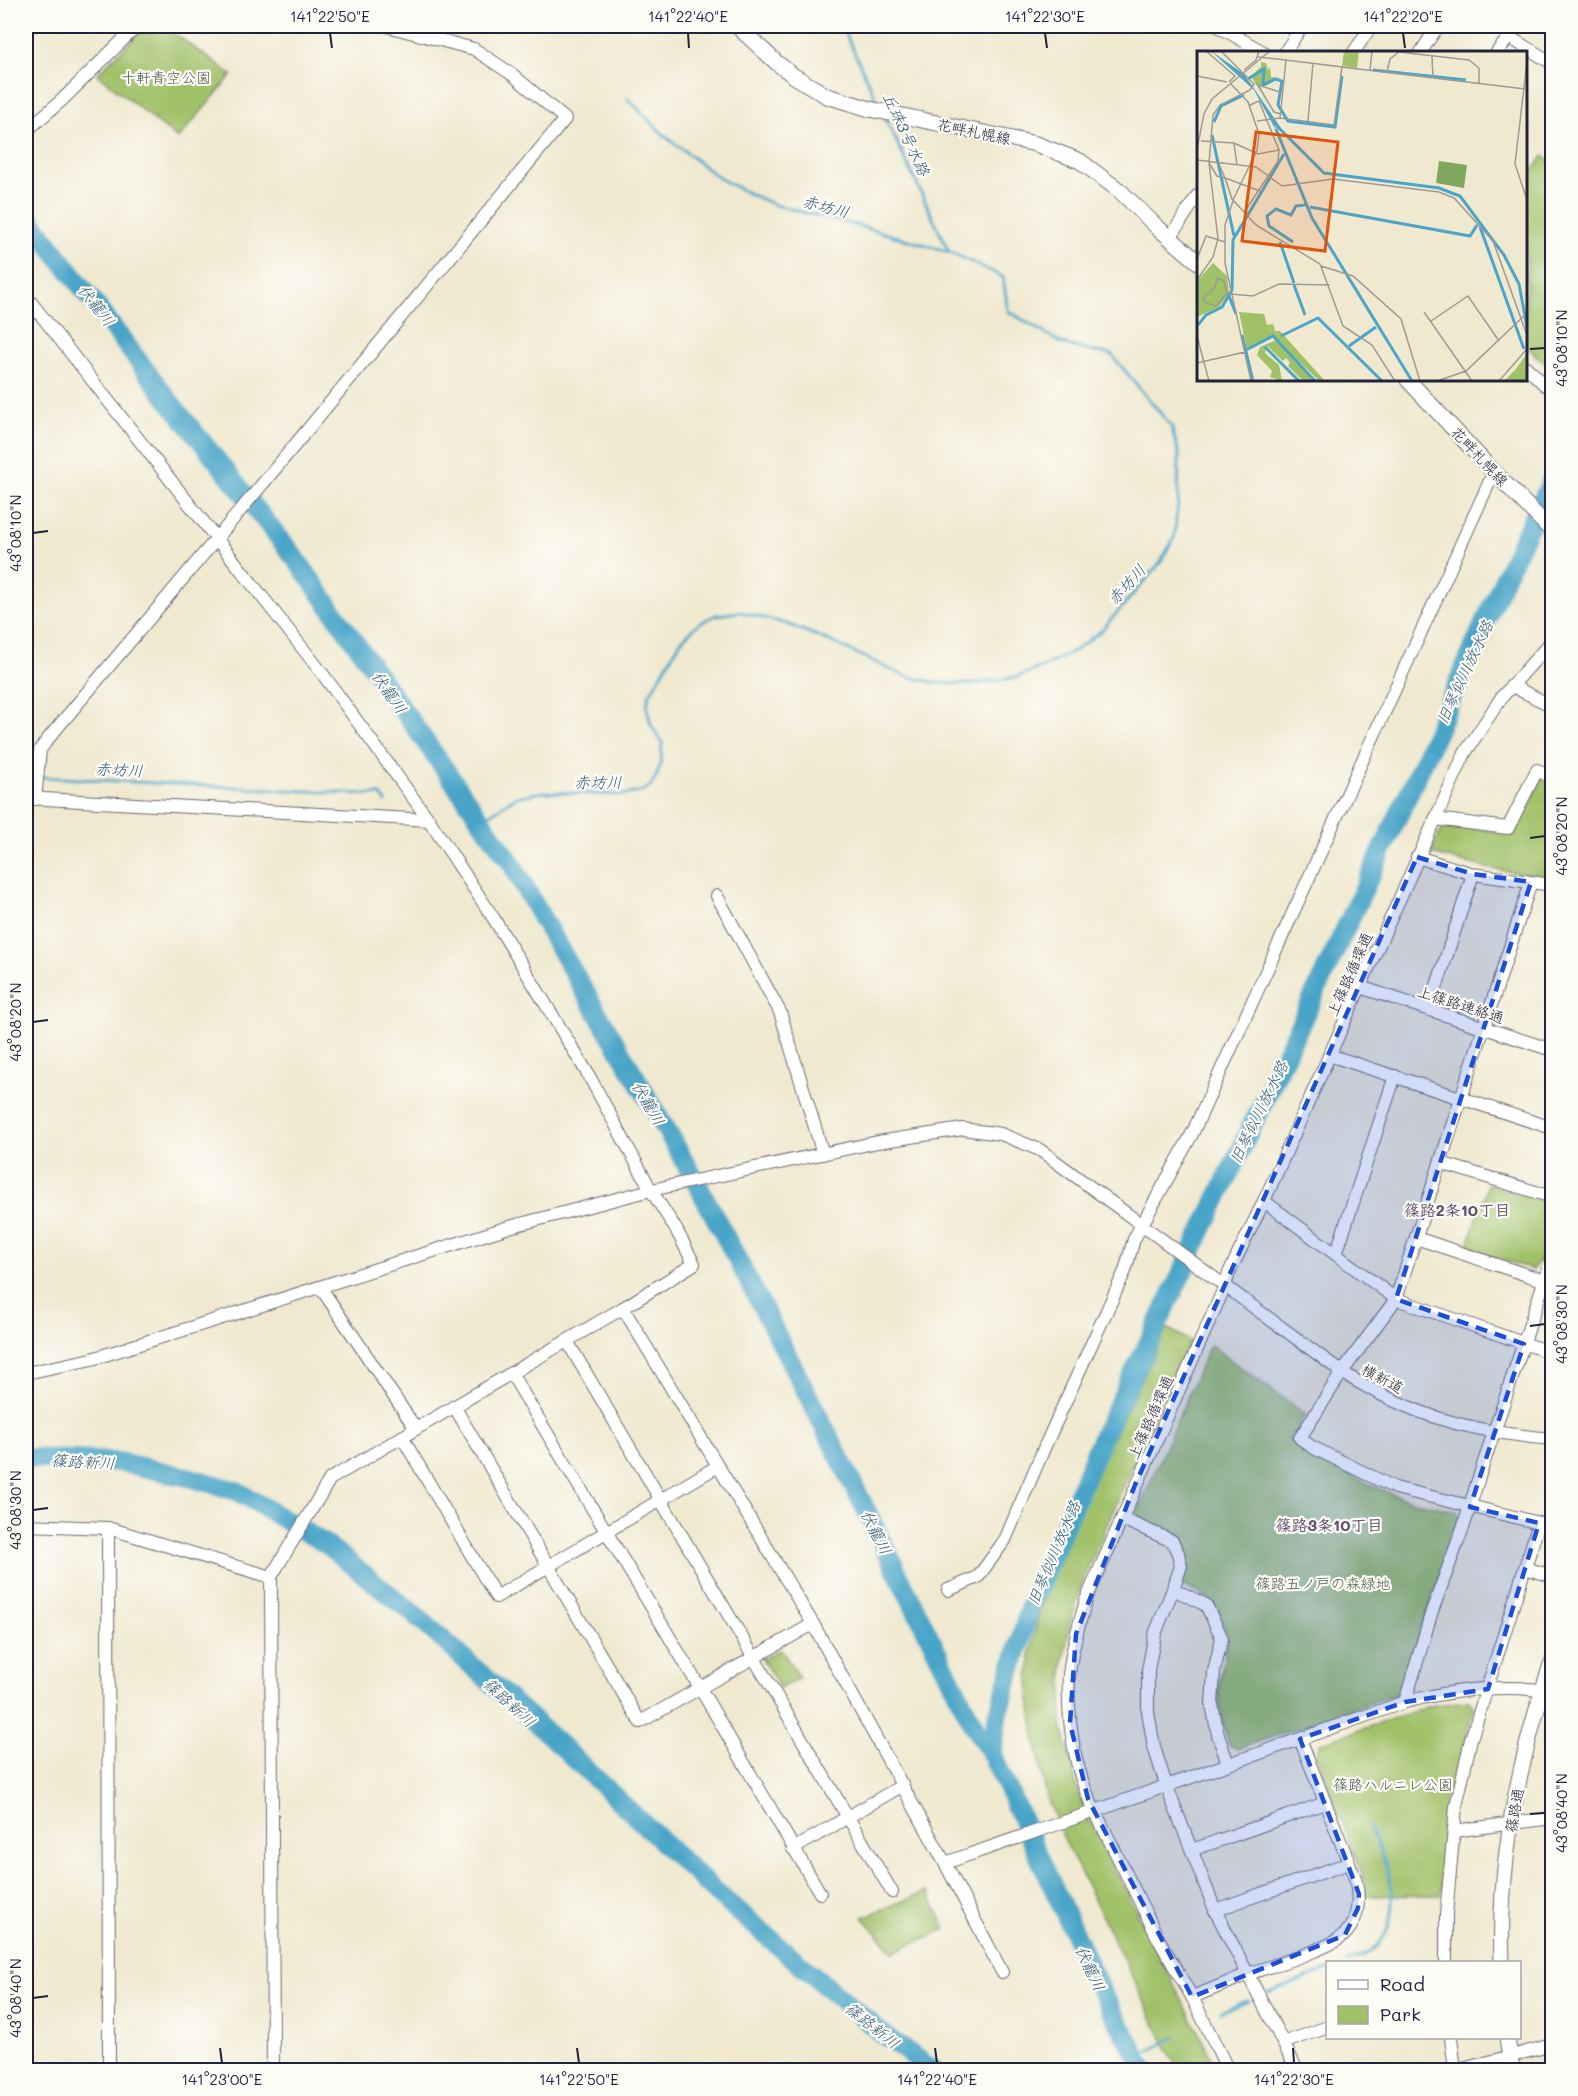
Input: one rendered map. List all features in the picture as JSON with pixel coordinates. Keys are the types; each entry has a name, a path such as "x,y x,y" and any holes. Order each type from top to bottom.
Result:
{"main road":[{"name":"花畔札幌線","path":"737,26 777,63 827,96 900,116 1036,144 1080,161 1120,191 1197,261"},
{"name":"花畔札幌線","path":"1409,381 1551,529"},
{"name":"篠路通","path":"1502,1961 1504,1892 1511,1823 1524,1756 1548,1691 1552,1662"},
{"path":"1507,2039 1511,2064"}],"street":[{"path":"26,131 62,100 137,26"},
{"path":"387,26 474,49 513,75 565,119 47,740 40,750 36,784 30,799 429,820"},
{"path":"1220,26 1261,51"},
{"path":"1287,51 1302,26"},
{"path":"1355,51 1371,26"},
{"path":"1422,51 1438,26"},
{"path":"1498,51 1512,30 1552,63"},
{"path":"1170,238 1197,197"},
{"path":"26,296 160,468 220,533 429,820 494,919 588,1074 655,1189 694,1264 330,1479 271,1577 273,2070"},
{"path":"1527,368 1545,385"},
{"path":"948,1590 978,1576 1005,1540 1125,1271 1134,1239 1192,1134 1494,472"},
{"name":"上篠路循環通","path":"1228,2070 1088,1799 1077,1761 1070,1723 1069,1676 1076,1634 1086,1600 1229,1273 1264,1201 1465,753 1501,698 1552,641"},
{"path":"1512,686 1552,706"},
{"path":"1435,819 1508,828 1537,770 1552,777"},
{"path":"1418,857 1473,873 1552,885"},
{"path":"1429,1010 1473,873"},
{"path":"1446,1961 1446,1915 1456,1806 1471,1740 1539,1523 1395,1488 1312,1447 1300,1438 1342,1372 1396,1299 1532,882"},
{"path":"717,896 780,1012 823,1154"},
{"name":"上篠路連絡通","path":"1360,987 1485,1028 1552,1046"},
{"path":"1329,1055 1552,1128"},
{"path":"1336,1254 1395,1076"},
{"name":"横新道","path":"26,1373 92,1359 509,1227 655,1189 879,1142 963,1129 1000,1134 1040,1149 1342,1372 1386,1398 1422,1414 1458,1425 1552,1439"},
{"path":"1441,1162 1552,1197"},
{"path":"1264,1201 1396,1299 1552,1353"},
{"path":"1416,1238 1545,1281"},
{"path":"1405,1702 1432,1611 1470,1507 1552,1258"},
{"path":"321,1288 416,1429"},
{"path":"623,1308 813,1624 903,1785 1002,1972"},
{"path":"567,1341 892,1892"},
{"path":"511,1373 820,1893"},
{"path":"454,1406 640,1722 813,1624"},
{"path":"402,1437 496,1597 718,1466"},
{"path":"1122,1519 1172,1541 1178,1552 1181,1566 1155,1634 1148,1670 1148,1712 1154,1747 1166,1785 1215,1910 1297,2070"},
{"path":"26,1525 108,1528 271,1577"},
{"path":"108,1528 110,2070"},
{"path":"1525,1568 1552,1576"},
{"path":"1173,1589 1206,1605 1222,1638 1214,1671 1212,1704 1218,1734 1228,1764"},
{"path":"945,1863 1405,1702 1438,1694 1488,1689 1548,1691"},
{"path":"1192,1997 1329,1945 1345,1935 1353,1922 1358,1908 1359,1894 1300,1739"},
{"path":"793,1849 903,1785"},
{"path":"1192,1850 1325,1803"},
{"path":"1454,1832 1552,1818"},
{"path":"1215,1910 1349,1863"},
{"path":"1283,2043 1326,2028"},
{"path":"1451,2039 1455,2070"},
{"path":"1459,2070 1511,2064 1552,2045"}],"highlighted area":[{"path":"1417,857 1473,874 1531,882 1396,1299 1524,1344 1470,1507 1539,1523 1488,1689 1405,1702 1300,1739 1359,1894 1358,1908 1345,1935 1192,1997 1088,1799 1070,1723 1076,1634 1135,1485"}],"green space":[{"name":"十軒青空公園","path":"147,26 164,26 232,75 178,139 97,74"},
{"path":"1544,156 1552,164 1552,359 1548,366 1527,347 1527,178"},
{"path":"1541,779 1552,784 1552,878 1491,869 1431,854 1444,824 1515,834"},
{"path":"1488,1184 1552,1205 1547,1239 1541,1257 1533,1270 1467,1248"},
{"path":"1167,1328 1190,1341 1085,1575 1070,1623 1063,1664 1062,1725 1078,1792 1100,1841 1218,2070 1178,2070 1064,1839 1047,1798 1036,1744 1029,1690 1030,1653 1039,1612 1062,1551 1097,1469"},
{"name":"篠路五ノ戸の森緑地","path":"1210,1345 1306,1415 1289,1439 1369,1484 1419,1503 1456,1511 1461,1517 1399,1693 1237,1749 1229,1745 1220,1709 1219,1685 1228,1638 1220,1616 1206,1597 1182,1585 1187,1559 1179,1541 1138,1518 1137,1513"},
{"path":"781,1649 799,1678 780,1688 762,1659"},
{"name":"篠路ハルニレ公園","path":"1469,1701 1474,1708 1450,1807 1440,1895 1365,1896 1365,1882 1316,1754 1320,1743 1434,1705"},
{"path":"928,1891 946,1929 893,1952 863,1917"}],"waterway":[{"name":"丘珠3号水路","path":"842,26 879,105"},
{"name":"赤坊川","path":"481,820 516,797 542,792 622,795 640,792 650,787 661,762 662,742 651,725 647,707 649,695 681,641 698,624 716,615 741,612 787,624 905,676 937,683 972,684 1017,677 1074,651 1101,631 1161,562 1174,538 1178,503 1179,454 1171,426 1111,354 1088,351 1061,343 1008,311 1003,277 950,252 775,205 722,180 665,136 628,99"},
{"name":"丘珠3号水路","path":"885,117 949,252"},
{"name":"伏籠川","path":"26,214 166,397 296,559 512,864 661,1120 743,1271 975,1728 992,1755 1100,1989 1145,2070"},
{"name":"旧琴似川放水路","path":"992,1755 997,1719 1030,1607 1104,1433 1335,951 1421,767 1507,572 1552,480"},
{"name":"赤坊川","path":"26,776 35,776"},
{"name":"赤坊川","path":"42,777 381,795 386,802"},
{"name":"篠路新川","path":"26,1458 119,1462 192,1478 237,1491 327,1545 414,1614 557,1742 714,1891 885,2036 933,2070"},
{"path":"1350,1961 1366,1954 1379,1944 1386,1933 1390,1917 1392,1891 1389,1876 1369,1827"},
{"path":"1266,1994 1326,1971"},
{"path":"1220,2012 1249,2001"},
{"path":"1138,2057 1175,2037"}],"district":[{"name":"篠路2条10丁目","path":"1457,1209"},
{"name":"篠路3条10丁目","path":"1329,1524"}]}
